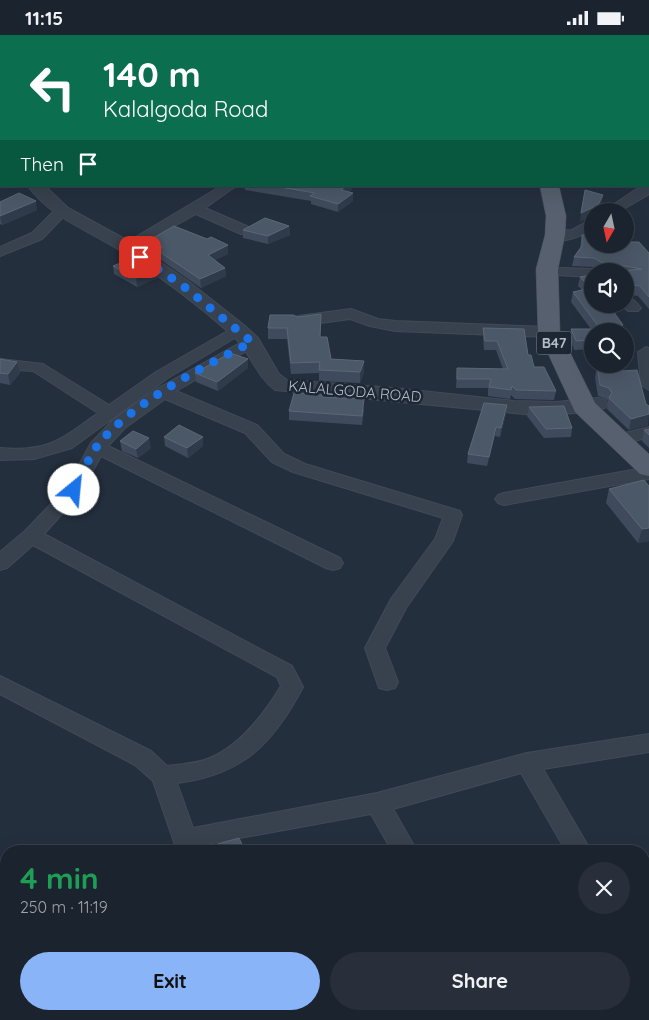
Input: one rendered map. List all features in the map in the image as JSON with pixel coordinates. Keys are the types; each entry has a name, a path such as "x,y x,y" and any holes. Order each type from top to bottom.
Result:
{"main road":[{"name":"B47","path":"549,187 560,235 562,333 591,405 640,434 649,454"},
{"name":"B47","path":"562,187 569,211 547,269 549,332 591,405 649,468"}],"street":[{"name":"KALALGODA ROAD","path":"37,187 62,211 126,247 182,285 245,336 271,378 282,386 397,394 528,408 591,405"},
{"path":"126,247 182,215 197,210 229,187"},
{"path":"624,203 649,190"},
{"path":"197,210 246,231"},
{"path":"0,252 37,236 62,211"},
{"path":"560,235 575,234 584,228"},
{"path":"561,272 584,273"},
{"path":"298,321 351,314 375,323 395,326 549,332"},
{"path":"0,563 32,536 74,490 97,447 118,424 245,336"},
{"path":"0,454 24,456 49,453 66,444 162,375 245,336"},
{"path":"646,352 649,385"},
{"path":"0,364 37,367 108,412"},
{"path":"163,392 251,429 278,458 299,468 453,515 444,541 398,603 375,648 387,683"},
{"path":"97,447 333,563"},
{"path":"504,499 649,473"},
{"path":"32,536 285,672 292,687 276,715 237,753 215,766 163,776"},
{"path":"0,684 143,758 163,776 185,845"},
{"path":"190,845 202,835 377,803 527,762 649,743"},
{"path":"527,762 575,845"},
{"path":"377,803 402,845"}],"building":[{"path":"280,187 345,187 341,190 353,193 338,204 310,196 315,193"},
{"path":"585,190 603,195 599,203 584,203 584,212 581,213"},
{"path":"19,193 36,201 0,216 0,202"},
{"path":"265,218 289,226 268,236 243,230"},
{"path":"174,226 207,239 211,237 228,245 208,255 225,268 200,279 157,250 163,247 148,241"},
{"path":"582,235 584,235 584,253 634,253 634,242 639,242 649,253 649,297 640,286 634,285 634,270 642,269 634,268 634,263 607,263 594,258 574,257 582,246"},
{"path":"138,256 157,270 136,278 113,266"},
{"path":"584,290 584,307 573,292"},
{"path":"588,313 614,313 622,323 596,323"},
{"path":"321,314 320,337 327,337 331,359 364,361 360,372 319,370 320,362 291,363 287,328 268,328 270,315 293,315 298,317"},
{"path":"483,328 524,329 528,355 531,355 534,367 544,367 556,391 516,390 512,386 511,390 489,387 491,379 457,379 457,368 508,369 497,341 485,341"},
{"path":"571,329 584,329 584,340 576,341"},
{"path":"230,353 248,359 217,382 195,373"},
{"path":"0,359 17,362 8,374 0,373"},
{"path":"634,370 637,370 646,404 649,406 649,414 631,419 609,398 612,393 609,388 600,385 598,373 634,373"},
{"path":"294,393 322,395 322,397 364,399 362,416 289,411"},
{"path":"484,403 507,405 501,428 496,427 489,457 468,454"},
{"path":"564,406 572,428 546,429 529,407"},
{"path":"179,425 203,437 187,448 164,437"},
{"path":"133,431 149,438 136,449 120,441"},
{"path":"644,480 649,486 649,528 642,529 609,489"},
{"path":"239,838 242,845 214,845"}],"route":[{"path":"74,490 97,447 118,424 163,392 224,356 252,342 182,285 140,257"}]}
